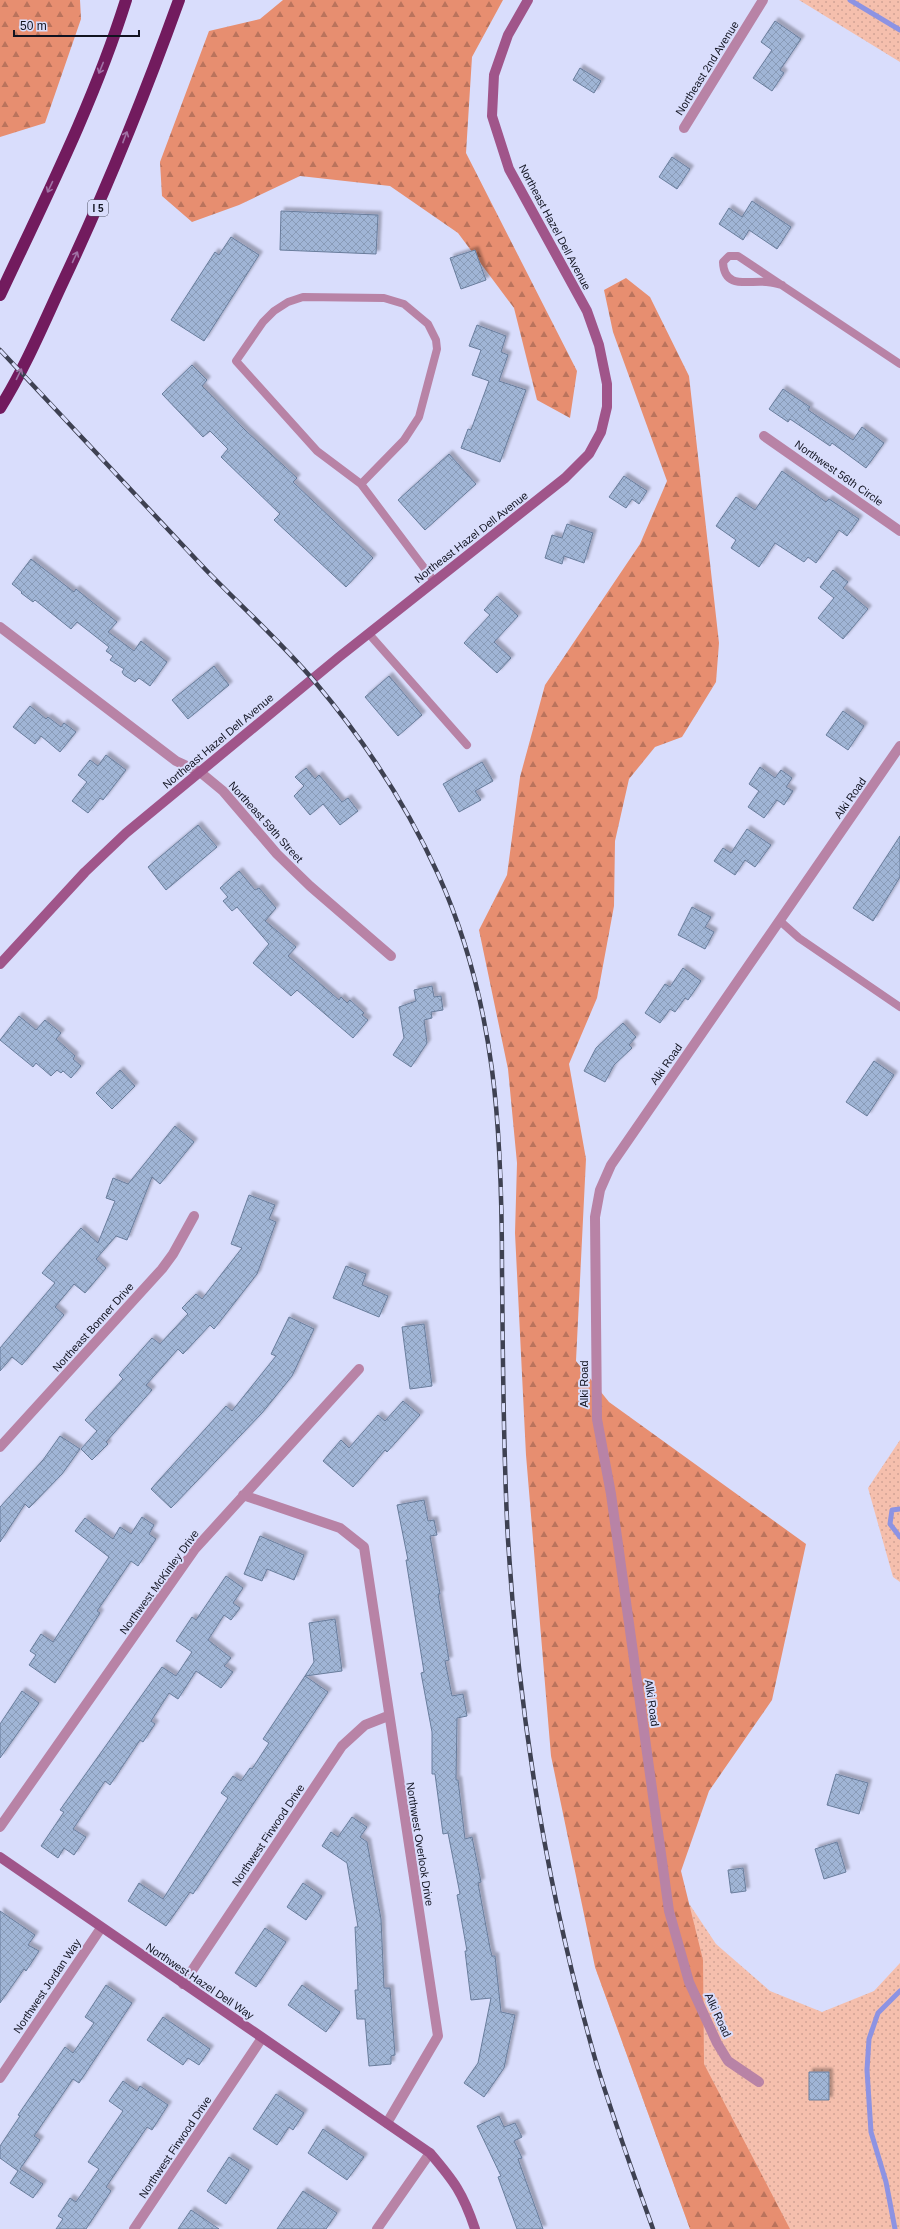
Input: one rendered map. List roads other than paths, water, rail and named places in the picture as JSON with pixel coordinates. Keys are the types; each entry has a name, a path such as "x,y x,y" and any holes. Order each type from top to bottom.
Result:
{"highway":[{"path":"116,32 121,0"},
{"path":"0,295 65,157 116,32 126,0"},
{"name":"I 5","path":"0,408 37,337 97,209 179,0"}],"street":[{"name":"Northeast Hazel Dell Avenue","path":"0,964 85,872 126,833 339,657 566,478 589,454 601,432 607,407 607,384 599,346 587,312 509,169 492,116 494,75 508,35 528,0"},
{"name":"Northeast 2nd Avenue","path":"684,128 763,0"},
{"name":"Northwest 56th Circle","path":"764,436 900,531"},
{"name":"Northeast 59th Street","path":"0,627 176,761 200,772 223,791 277,854 310,886 391,956"},
{"name":"Alki Road","path":"759,2082 728,2061 717,2043 689,1982 669,1911 611,1494 596,1419 595,1217 600,1190 611,1165 900,746"},
{"name":"Northeast Bonner Drive","path":"0,1447 162,1270 176,1249 194,1216"},
{"name":"Northwest McKinley Drive","path":"0,1827 195,1549 359,1369"},
{"name":"Northwest Overlook Drive","path":"243,1495 340,1528 364,1547 385,1676 388,1716 438,2036 387,2123"},
{"name":"Northwest Firwood Drive","path":"183,1984 342,1746 365,1725 388,1716"},
{"name":"Northwest Hazel Dell Way","path":"0,1857 101,1928 387,2123"},
{"name":"Northwest Jordan Way","path":"0,2078 101,1928"},
{"name":"Northwest Firwood Drive","path":"134,2229 262,2038"},
{"path":"387,2123 430,2153 453,2179 465,2200 475,2229"},
{"path":"377,2229 430,2153"}],"lane":[{"path":"782,285 766,282 744,283 732,280 723,270 723,262 729,256 738,256 782,285 900,364"},
{"path":"362,484 404,440 419,416 436,349 433,331 428,324 404,304 384,298 303,297 288,302 274,311 263,322 236,361 317,451 362,484 434,581"},
{"path":"369,634 467,745"},
{"path":"780,921 799,938 900,1007"}],"waterway":[{"path":"850,0 900,30"},
{"path":"900,1509 892,1510 890,1524 900,1537"},
{"path":"895,2229 886,2182 871,2132 867,2070 869,2039 878,2013 900,1991"}],"railway":[{"path":"0,350 206,570 289,653 333,704 367,750 398,798 426,848 457,922 472,971 484,1019 492,1068 497,1117 502,1218 505,1472 508,1540 513,1606 528,1738 550,1869 563,1933 579,1998 596,2062 623,2146 653,2229"}]}
